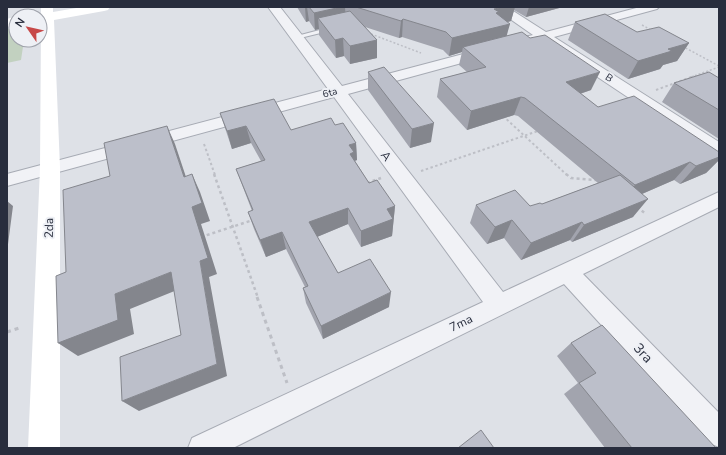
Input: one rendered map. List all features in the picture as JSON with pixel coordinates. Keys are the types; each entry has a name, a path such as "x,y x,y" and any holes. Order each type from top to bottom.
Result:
{"street":[{"path":"48,11 104,7"},
{"name":"A","path":"274,7 499,305"},
{"name":"B","path":"499,7 719,150"},
{"name":"6ta","path":"7,180 654,7"},
{"name":"2da","path":"43,48 50,168 44,448"},
{"name":"7ma","path":"202,448 719,199"},
{"name":"3ra","path":"567,272 719,434"}],"lane":[{"path":"296,37 348,26"}],"path":[{"path":"624,15 651,30"},
{"path":"348,26 445,63"},
{"path":"678,44 719,67"},
{"path":"636,96 719,67"},
{"path":"502,114 571,178 600,181"},
{"path":"199,129 294,404"},
{"path":"360,185 400,175 540,130"},
{"path":"636,206 660,227"},
{"path":"196,239 255,219"}],"green space":[{"path":"7,29 8,48 23,48 21,60 7,63"}],"building":[{"path":"309,7 341,7 314,13"},
{"path":"356,7 504,7 494,9 499,12 496,13 510,24 452,38 446,32 403,19 401,21"},
{"path":"350,11 377,40 350,46 343,38 335,40 318,18"},
{"path":"605,14 637,32 659,27 689,43 668,49 672,51 638,61 575,22"},
{"path":"522,32 530,38 545,35 600,72 566,82 598,107 634,96 719,152 719,157 696,166 690,162 635,185 525,98 521,97 471,111 440,79 486,67 463,47"},
{"path":"384,67 434,123 412,129 368,72"},
{"path":"709,72 719,78 719,110 674,83"},
{"path":"274,99 291,130 331,118 335,125 343,123 356,143 349,145 354,152 350,154 369,183 377,180 395,206 387,209 393,219 361,231 348,208 309,222 338,273 370,259 391,292 321,326 303,288 308,286 282,232 260,240 248,212 253,210 236,169 265,160 246,126 227,131 220,113"},
{"path":"167,126 184,177 192,174 202,203 192,207 208,258 200,261 217,364 122,401 120,357 181,335 171,272 115,294 118,320 58,343 56,276 66,272 63,190 110,176 104,143"},
{"path":"620,175 648,199 584,225 582,222 531,243 512,220 495,227 476,205 515,190 530,206 540,203 542,204"},
{"path":"602,325 716,448 632,448 579,383 596,373 571,343"},
{"path":"481,430 494,448 458,448"}]}
